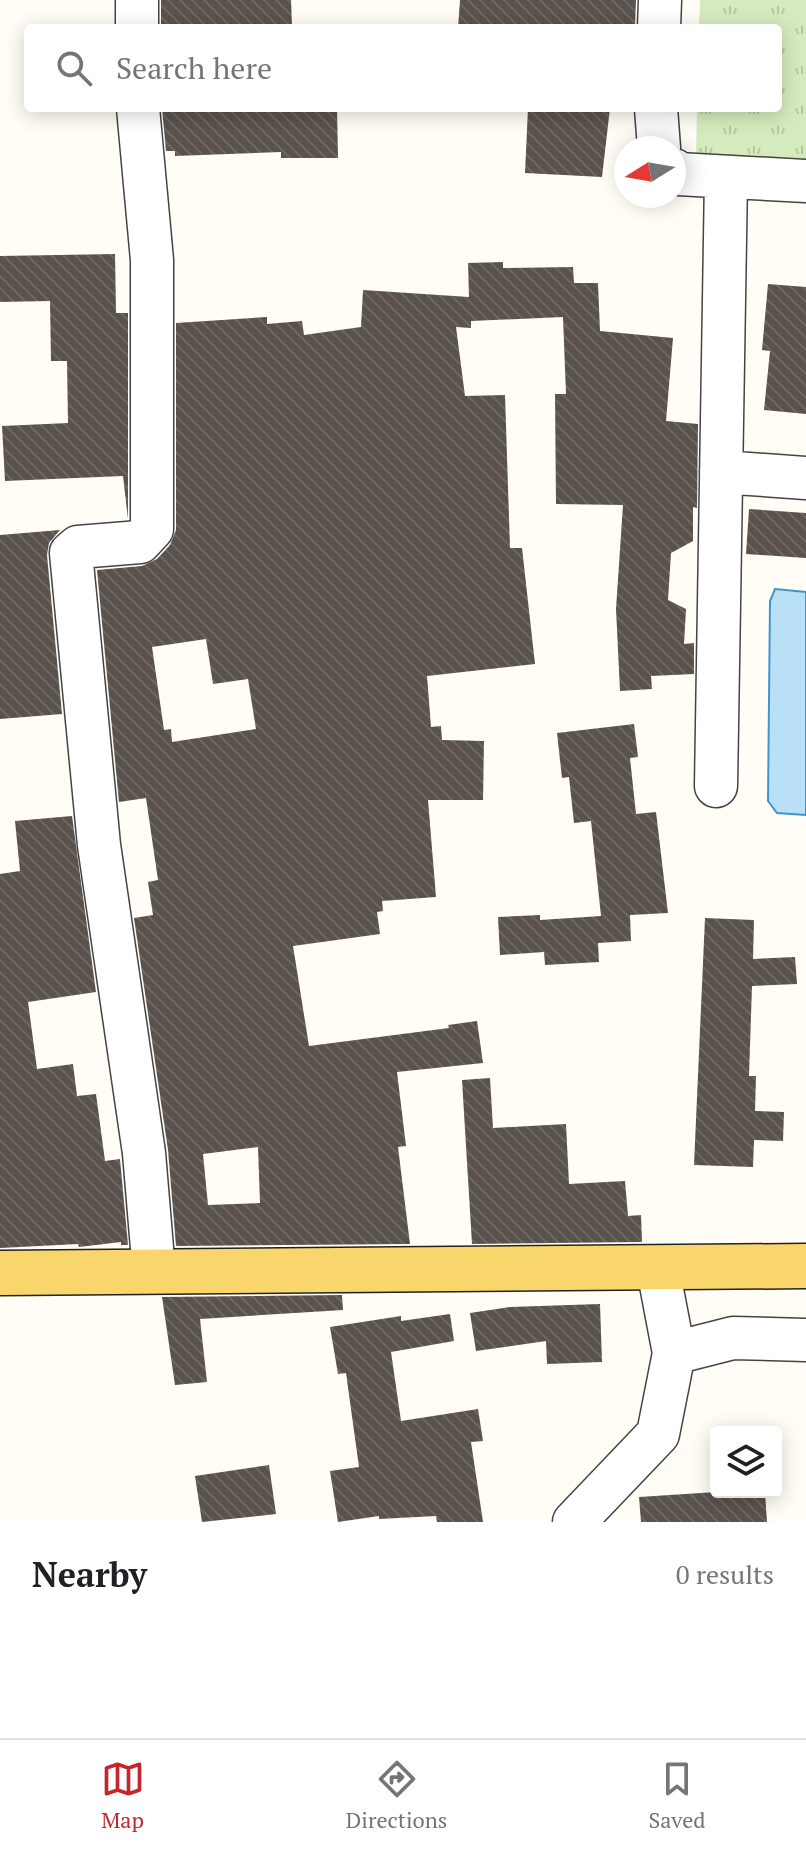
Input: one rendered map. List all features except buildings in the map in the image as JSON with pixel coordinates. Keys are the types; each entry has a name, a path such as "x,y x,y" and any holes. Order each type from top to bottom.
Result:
{"main road":[{"path":"0,1273 806,1266"}],"street":[{"path":"137,0 137,24"},
{"path":"659,24 660,0"},
{"path":"138,112 152,260 152,529 140,542 78,547 71,553 99,845 144,1153 154,1272"},
{"path":"656,112 658,136"},
{"path":"686,175 806,181"},
{"path":"716,786 726,178"},
{"path":"721,472 806,478"},
{"path":"574,1522 658,1434 674,1353 658,1269"},
{"path":"674,1353 733,1338 806,1340"}],"green space":[{"path":"700,0 806,0 806,160 696,153 697,112 782,112 782,24 699,24"}],"water":[{"path":"775,589 806,592 806,815 777,813 768,801 770,601"}]}
